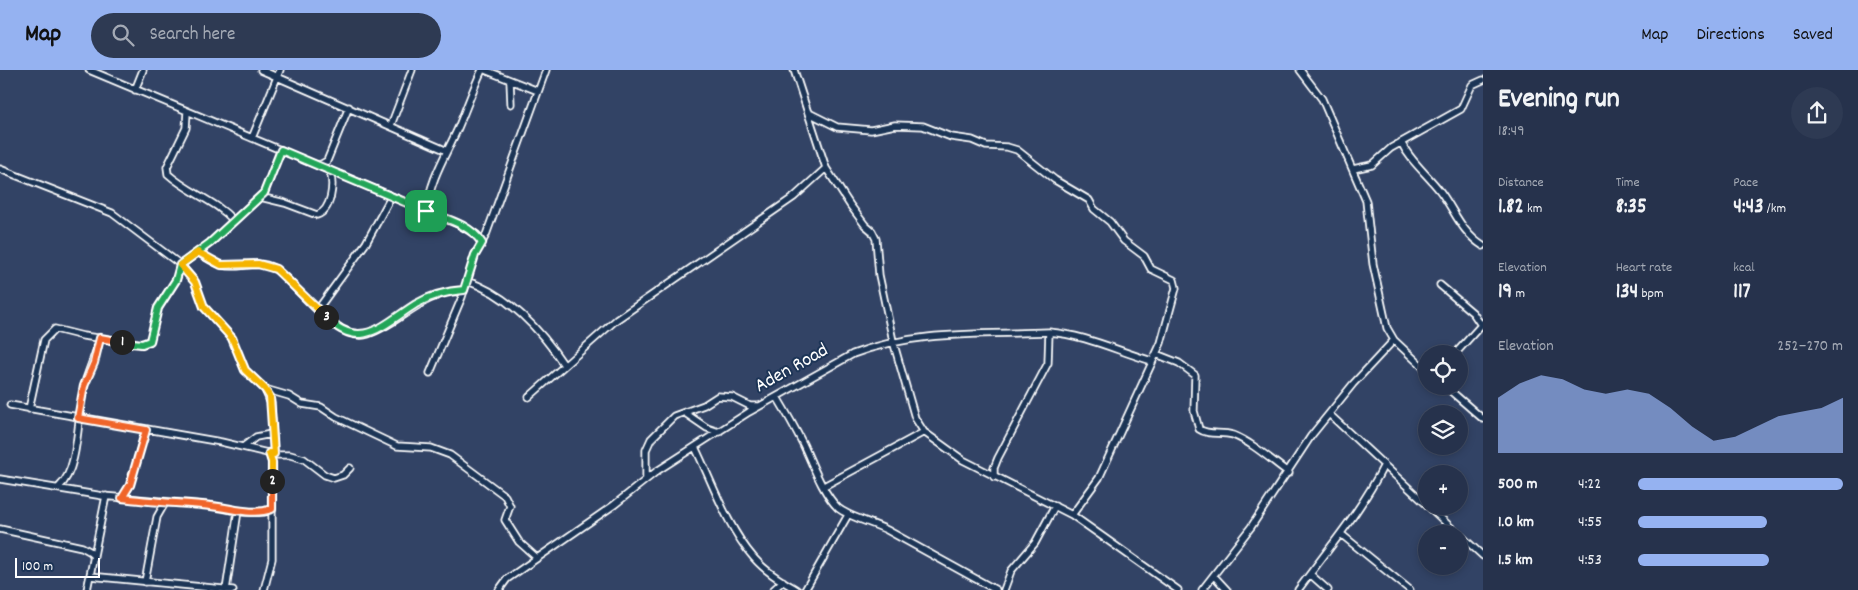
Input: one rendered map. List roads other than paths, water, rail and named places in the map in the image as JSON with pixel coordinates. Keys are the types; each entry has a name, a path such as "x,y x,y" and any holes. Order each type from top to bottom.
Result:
{"street":[{"path":"89,70 470,230 477,235 482,243"},
{"path":"135,90 143,70"},
{"path":"261,70 279,73 349,107 446,150"},
{"path":"391,125 412,70"},
{"path":"426,211 428,193 483,70 538,91"},
{"path":"430,373 464,290 475,255 482,243 546,70"},
{"path":"794,70 826,168 864,226 872,231 876,239 879,276 892,341 915,418 924,432 940,445 994,477 1072,515 1178,590"},
{"path":"1300,70 1322,99 1354,169 1366,201 1372,264 1387,328 1394,340 1418,362"},
{"path":"252,138 279,73"},
{"path":"1354,169 1372,165 1401,142 1461,109 1472,85 1483,80"},
{"path":"510,81 511,104"},
{"path":"318,166 327,161 349,107"},
{"path":"188,112 186,128 168,167 168,174 192,193 208,199 224,210 234,221"},
{"path":"809,113 837,127 871,130 909,125 923,126 951,137 972,140 986,146 1012,148 1055,180 1089,200 1098,214 1110,222 1124,241 1144,256 1152,269 1174,280 1176,288 1171,312 1156,354 1099,478 1072,515"},
{"path":"1401,142 1441,192 1461,227 1483,246"},
{"path":"28,409 44,340 55,328 100,338 142,344 150,341 158,308 176,280 180,265 198,252 264,193 281,150"},
{"path":"529,397 616,320 794,197 826,168"},
{"path":"0,169 112,213 180,265 195,282 204,307 232,338 245,370 265,389 271,404 272,559 264,590"},
{"path":"260,197 285,203 318,215 326,208 333,188 334,183 330,172"},
{"path":"318,308 366,242 391,197"},
{"path":"198,252 221,265 258,264 276,269 318,308 334,326 346,333 355,335 367,334 424,300 452,291 464,290"},
{"path":"467,281 492,293 537,329 564,365"},
{"path":"1440,285 1473,313 1482,324 1463,345"},
{"path":"994,477 994,468 998,458 1048,362 1049,332"},
{"name":"Aden Road","path":"499,590 507,580 536,558 627,496 646,479 760,406 853,354 892,341 948,335 1049,332 1076,336 1152,360"},
{"path":"59,487 66,482 71,466 84,386 94,363 100,338"},
{"path":"1202,590 1289,473 1311,436 1353,384 1394,340"},
{"path":"1156,354 1179,363 1195,375 1194,411 1196,424 1199,429 1208,433 1232,434 1244,440 1289,473"},
{"path":"265,389 289,396 302,404 321,407 392,445 410,448 431,448 462,462 505,496 510,506 505,520 520,542 536,558"},
{"path":"1454,395 1483,420"},
{"path":"646,479 646,450 651,439 670,419 704,405 714,398 724,396 750,406 760,406"},
{"path":"777,397 824,486 838,508 848,515 870,521 996,590"},
{"path":"10,405 242,446 272,454 304,458 325,475 334,478 343,475 350,468"},
{"path":"685,412 707,428 719,432"},
{"path":"1329,414 1418,497"},
{"path":"122,498 130,485 146,430"},
{"path":"824,486 924,432"},
{"path":"242,446 256,437 271,434"},
{"path":"695,447 739,538 755,560 783,582 797,590"},
{"path":"1298,590 1342,534 1375,483 1384,465"},
{"path":"0,479 106,496 165,503 214,506 238,511 256,512 272,509"},
{"path":"87,590 106,496"},
{"path":"145,582 156,517 165,503"},
{"path":"1004,590 1011,572 1035,543 1055,506"},
{"path":"226,589 238,511"},
{"path":"806,590 848,515"},
{"path":"1438,515 1448,525"},
{"path":"0,529 82,547 91,552 94,557"},
{"path":"1342,534 1410,590"},
{"path":"1468,543 1483,556"},
{"path":"1310,574 1328,590"},
{"path":"90,576 233,590"},
{"path":"1214,576 1227,590"},
{"path":"773,590 783,582"}]}
